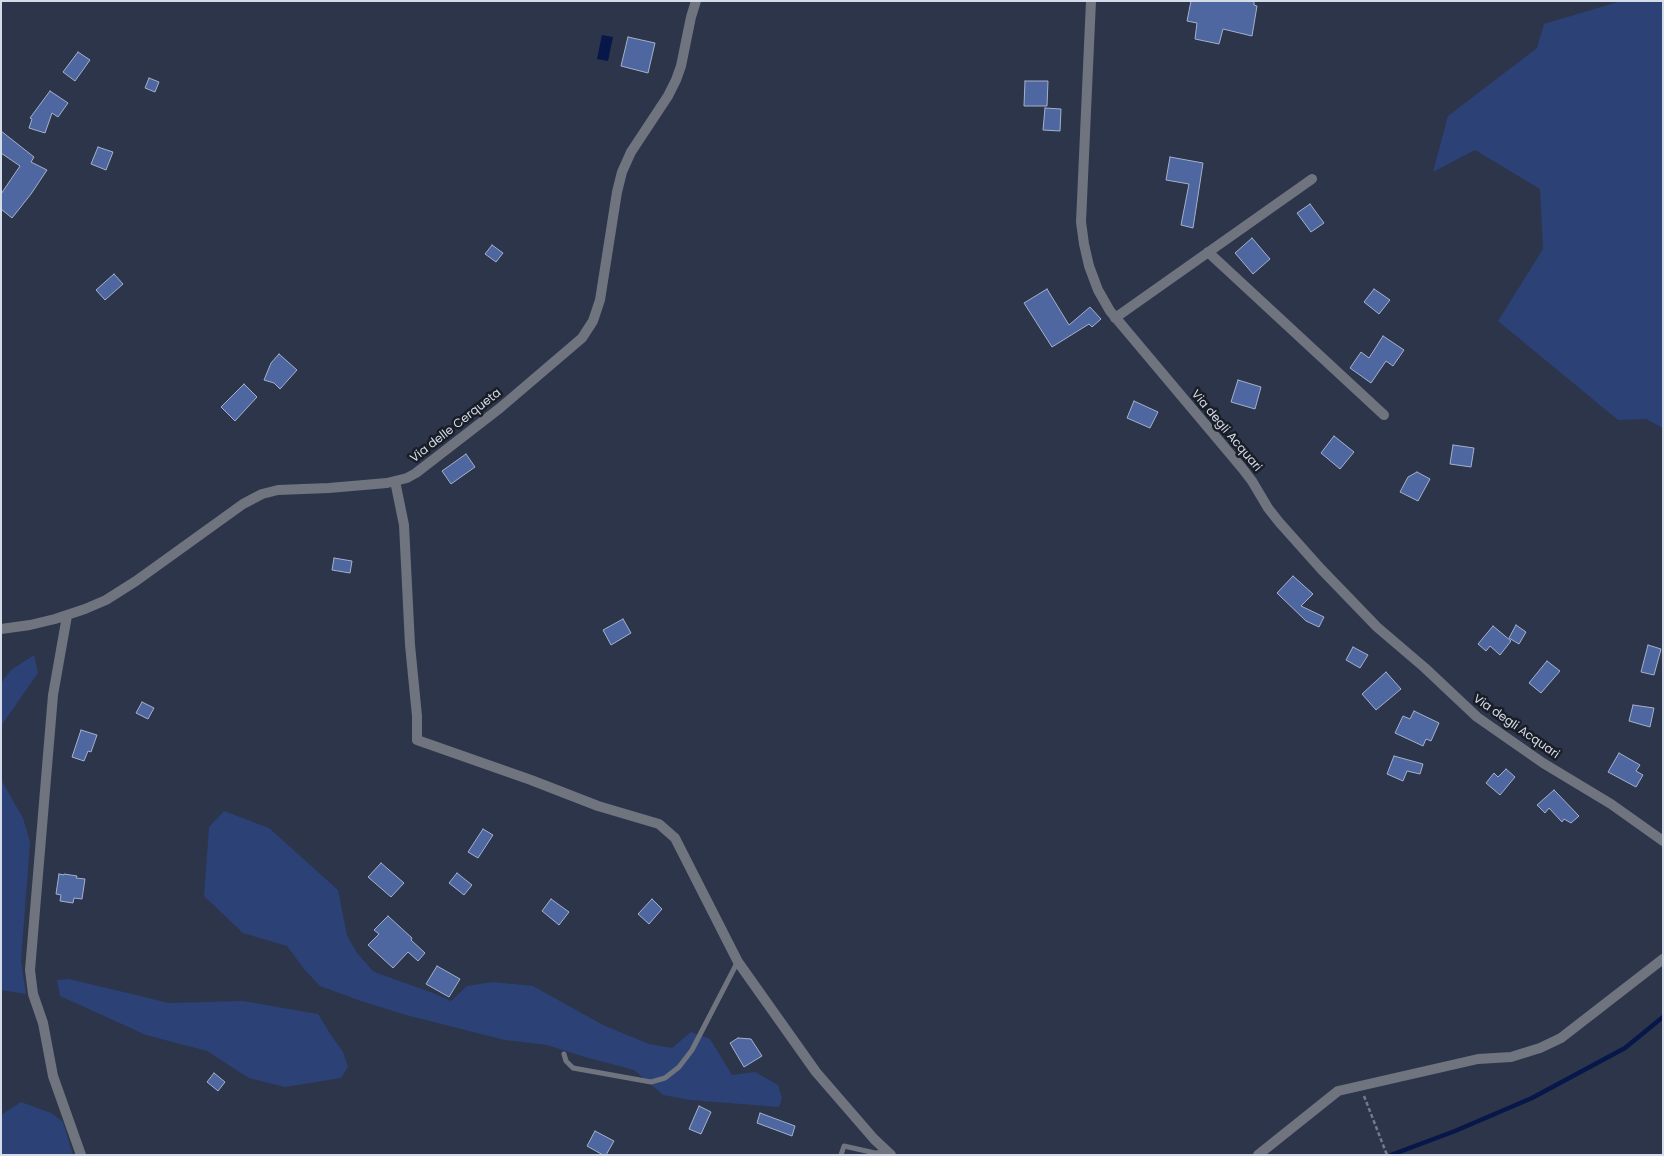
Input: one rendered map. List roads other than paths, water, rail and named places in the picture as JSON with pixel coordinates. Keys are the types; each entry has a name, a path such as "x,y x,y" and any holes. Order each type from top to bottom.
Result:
{"street":[{"name":"Via delle Cerqueta","path":"1,629 30,625 67,616 99,603 118,593 257,496 278,490 395,482 407,478 500,408 582,338 591,326 602,292 622,172 676,80 696,1"},
{"name":"Via degli Acquari","path":"1091,1 1081,222 1084,244 1092,274 1102,298 1115,318 1242,468 1279,522 1377,628 1425,668 1476,717 1542,762 1611,804 1663,842"},
{"path":"1115,318 1312,179"},
{"path":"1208,252 1384,414"},
{"path":"395,482 404,525 417,740 598,806 660,824 675,838 738,962 816,1072 889,1153"},
{"path":"67,616 53,695 30,970 33,994 43,1023 53,1076 81,1155"},
{"path":"1258,1155 1338,1090 1478,1059 1510,1057 1540,1048 1562,1038 1663,959"}],"lane":[{"path":"564,1054 566,1061 573,1068 650,1082 665,1078 679,1067 692,1050 738,962"},
{"path":"841,1155 844,1146 875,1153 889,1153"}],"waterway":[{"path":"1391,1155 1455,1131 1532,1098 1625,1048 1663,1017"}]}
